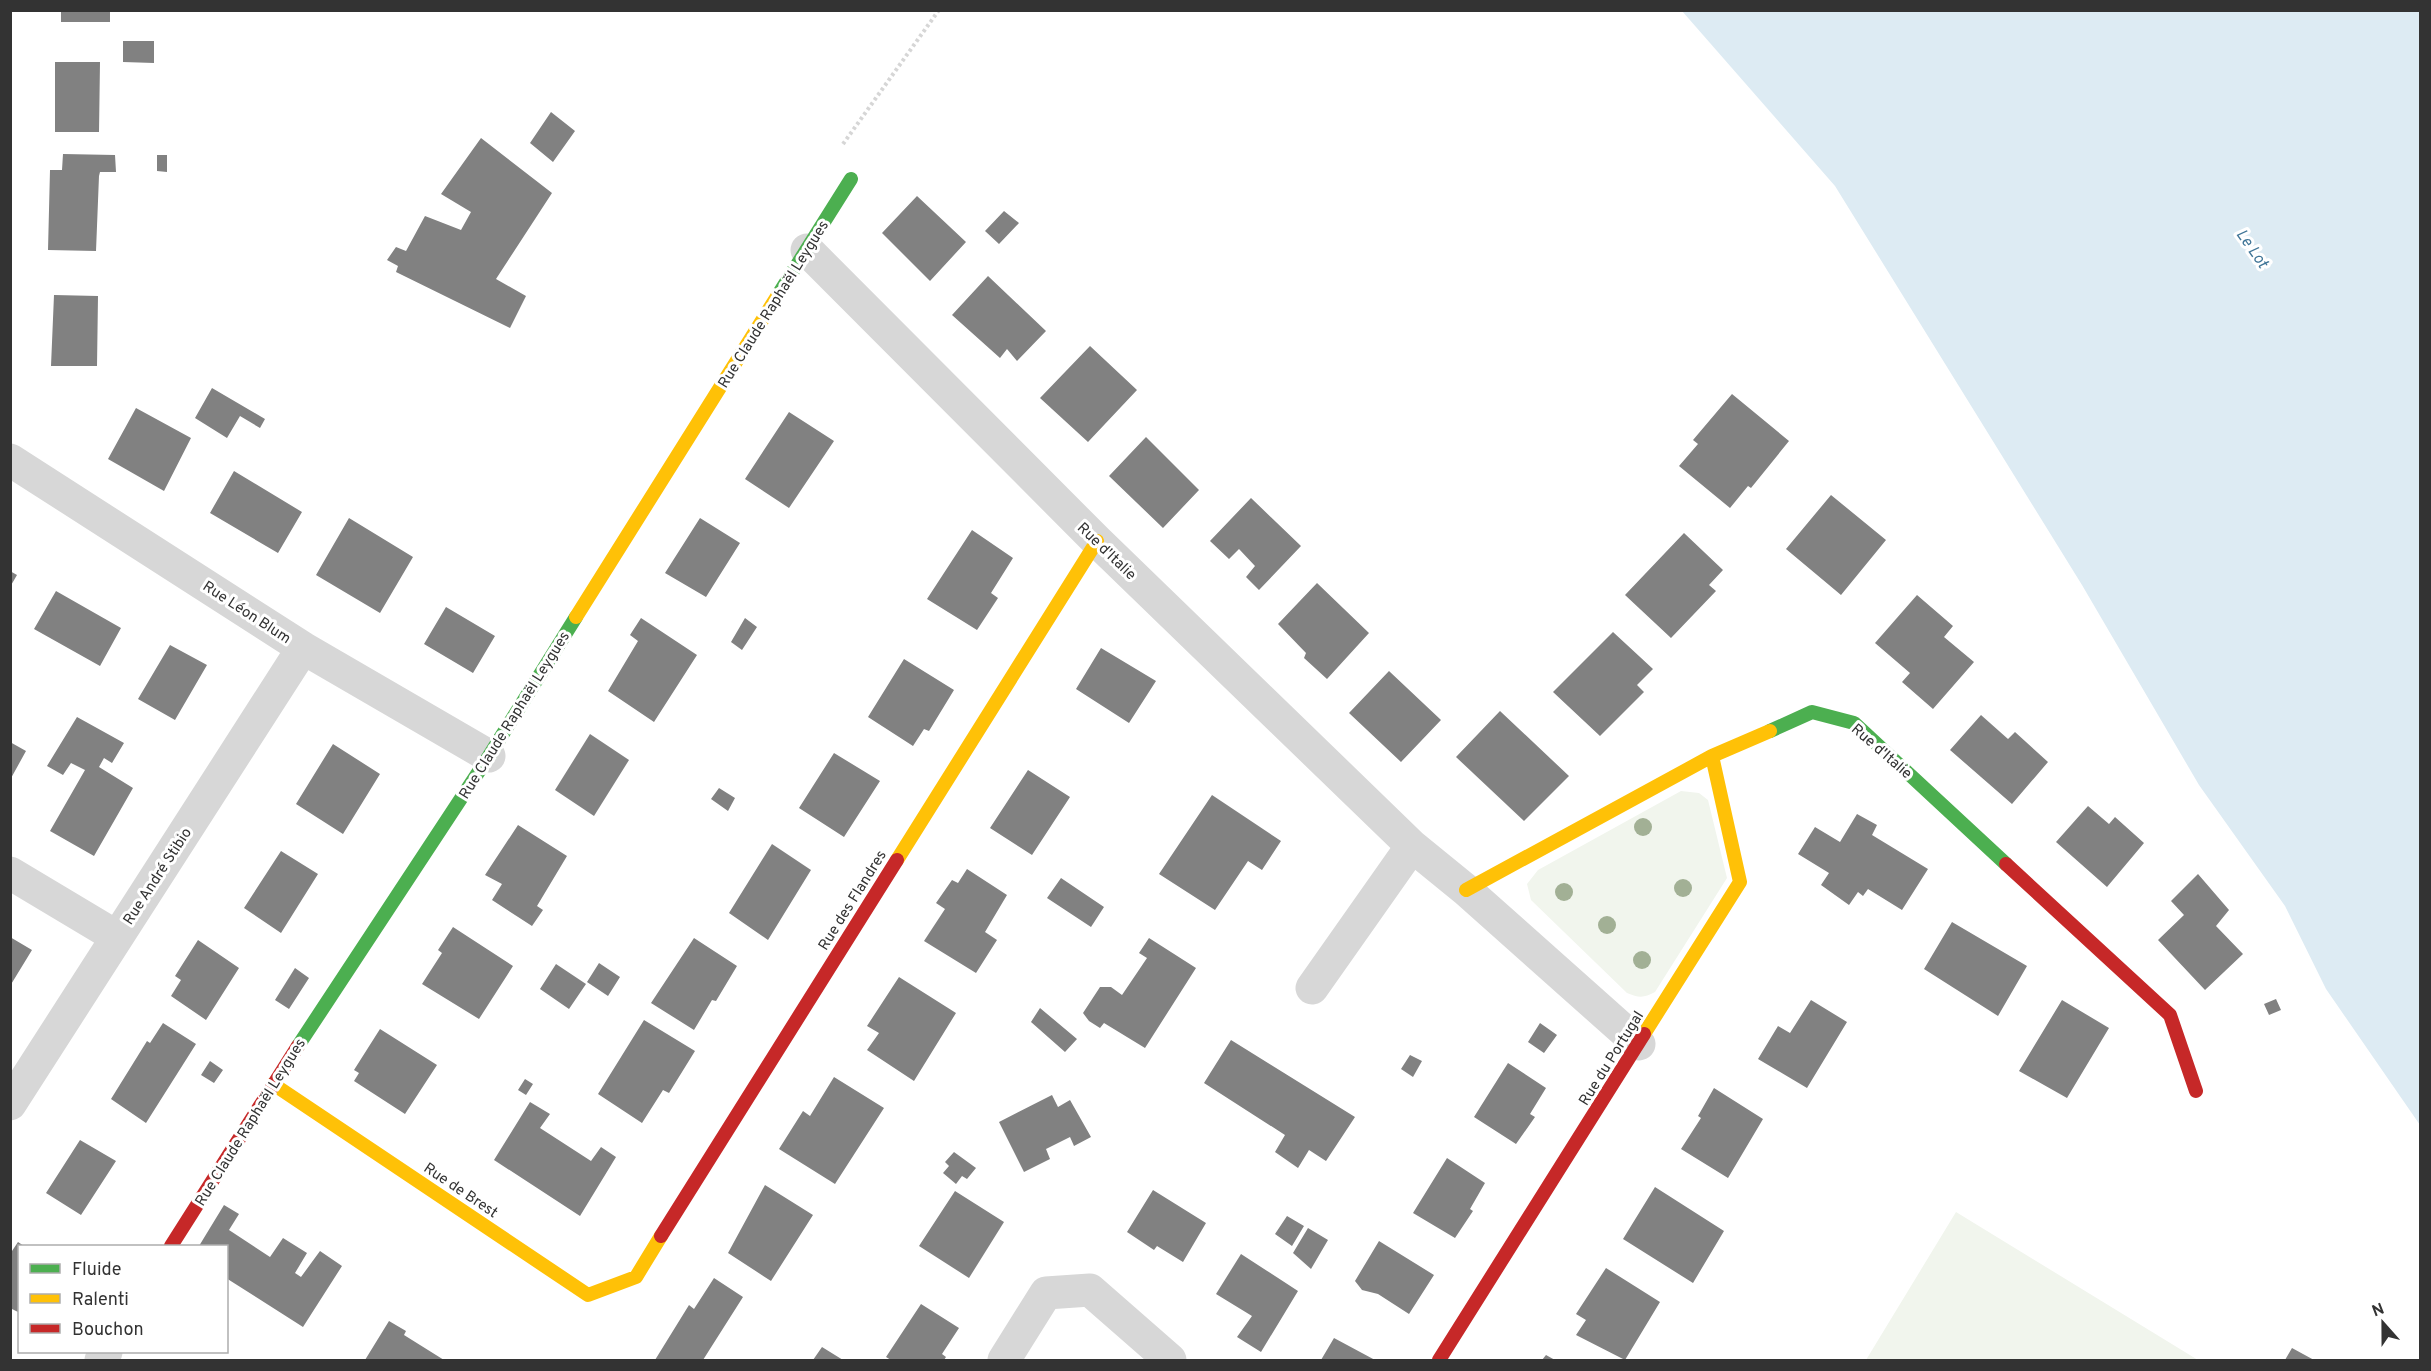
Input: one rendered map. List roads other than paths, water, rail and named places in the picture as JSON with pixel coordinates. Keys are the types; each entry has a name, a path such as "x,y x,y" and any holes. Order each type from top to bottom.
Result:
{"street":[{"name":"Rue Claude Raphaël Leygues","path":"172,1245 273,1083 489,756 851,179"},
{"name":"Rue d'Italie","path":"807,250 1097,541 1412,846 1466,890 1639,1044"},
{"name":"Rue Léon Blum","path":"10,460 303,648 489,756"},
{"name":"Rue des Flandres","path":"636,1277 1097,541"},
{"name":"Rue André Stibio","path":"10,1104 303,648"},
{"name":"Rue d'Italie","path":"1466,890 1712,756 1812,712 1854,723 2170,1015 2196,1091"},
{"name":"Rue du Portugal","path":"1439,1360 1740,882 1712,756"},
{"path":"1312,988 1412,846"},
{"path":"10,873 117,937"},
{"name":"Rue de Brest","path":"273,1083 588,1295 636,1277"},
{"path":"1004,1360 1047,1293 1090,1290 1170,1360"}],"water":[{"name":"Le Lot","path":"1682,11 2420,11 2420,1125 2326,989 2285,906 2199,785 2082,585 1835,186"}]}
